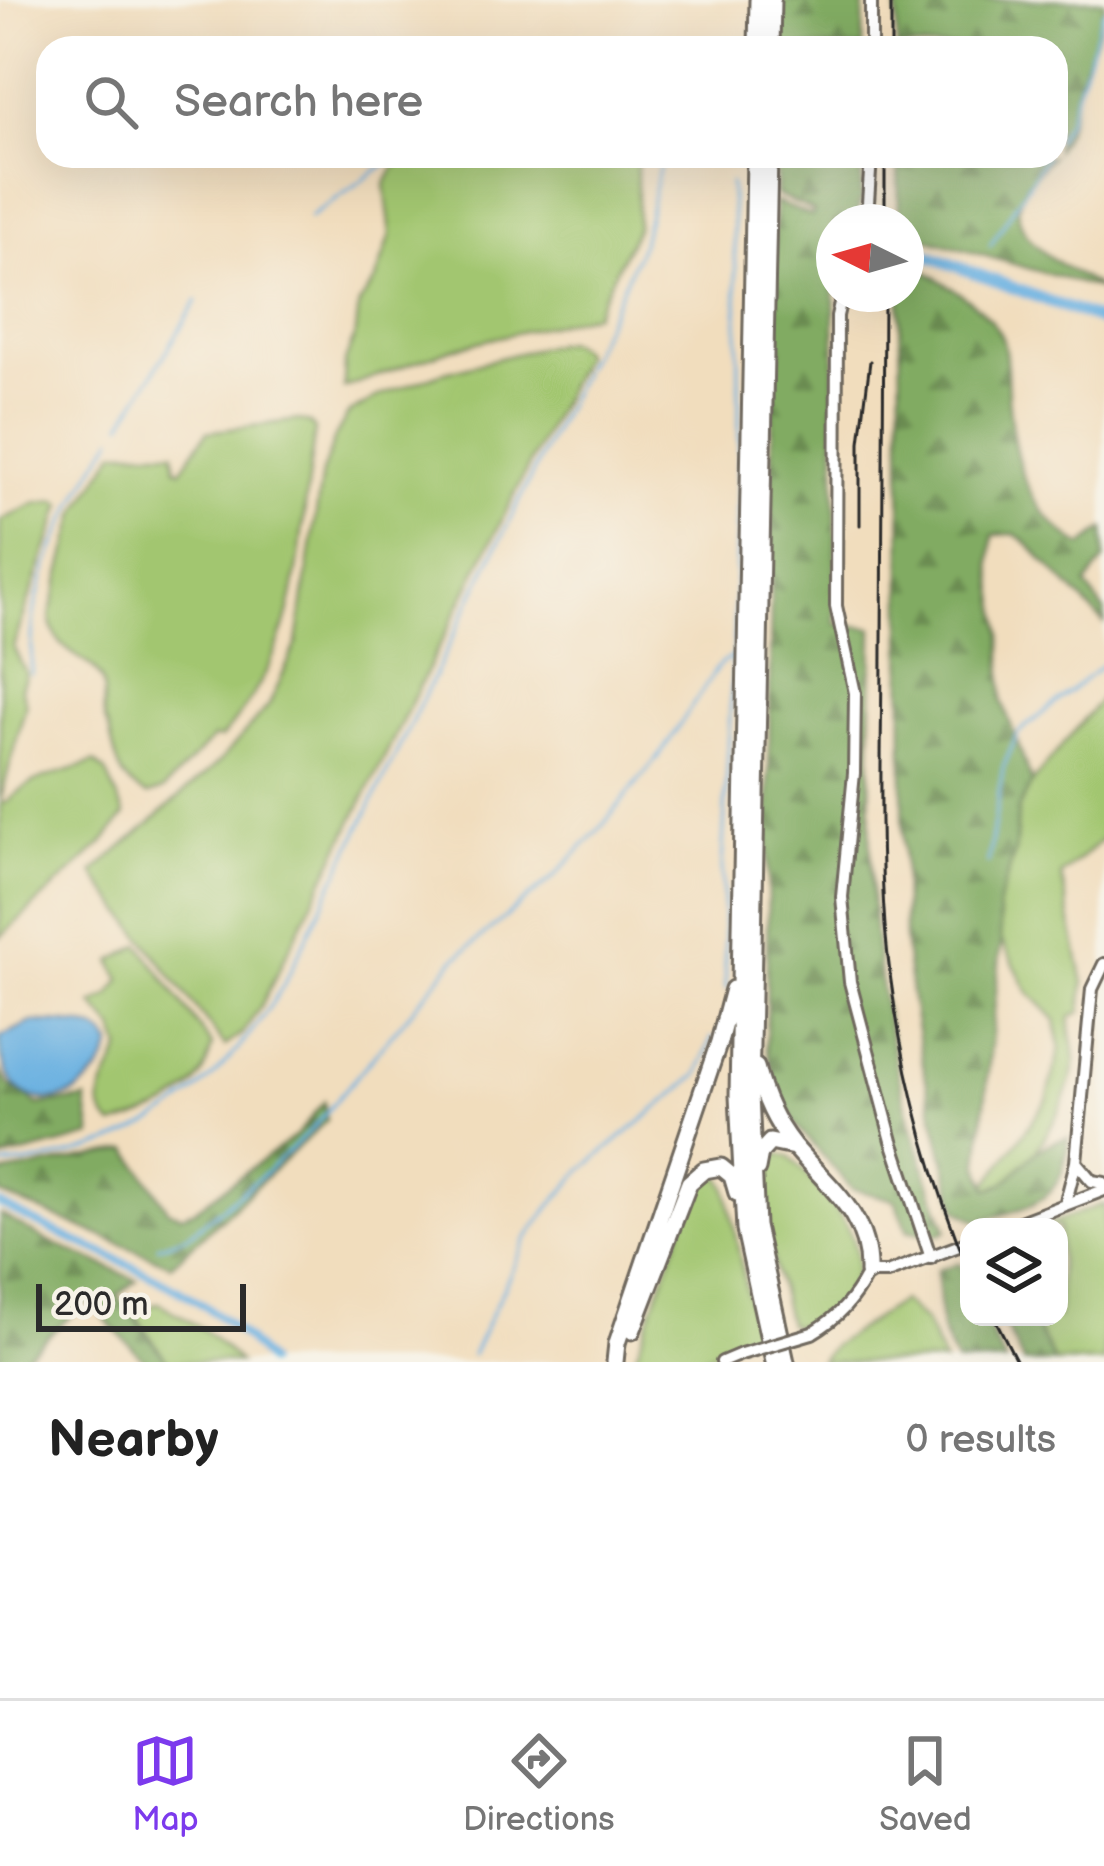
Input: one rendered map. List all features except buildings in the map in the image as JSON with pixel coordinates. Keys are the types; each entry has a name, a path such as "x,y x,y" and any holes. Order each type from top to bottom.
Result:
{"highway":[{"path":"757,36 758,0"},
{"path":"771,36 772,0"},
{"path":"762,168 738,1096 751,1228 774,1362"},
{"path":"751,1228 760,250"},
{"path":"618,1362 617,1343 731,998 742,915"},
{"path":"751,1035 763,1095 794,1147 840,1193 859,1222 868,1273"},
{"path":"751,1228 760,1154 770,1142 794,1147"},
{"path":"618,1362 695,1175 721,1167 732,1176 751,1228 786,1362"}],"street":[{"path":"871,0 871,36"},
{"path":"868,204 870,168"},
{"path":"837,312 836,606 853,672 855,718 842,898 850,982 892,1141 931,1258"},
{"path":"1065,1205 1076,1162 1092,989 1104,964"},
{"path":"1076,1162 1104,1186"},
{"path":"1030,1218 1104,1186"},
{"path":"722,1362 812,1333 834,1320 853,1301 868,1273 887,1273 960,1246"}],"green space":[{"path":"779,0 864,0 863,36 778,36"},
{"path":"897,0 1104,0 1068,120 1068,36 897,36"},
{"path":"637,168 637,227 594,314 453,348 344,388 359,304 376,280 391,234 385,185 393,170"},
{"path":"776,168 862,168 859,204 816,204 816,312 834,312 836,624 873,628 870,827 875,936 896,1064 918,1148 947,1230 938,1235 908,1231 895,1200 852,1189 796,1125 775,1082 766,1046 775,202 812,216 814,211 776,195"},
{"path":"898,168 1041,168 1019,204 1025,232 1048,256 1103,290 924,238 924,204 899,204"},
{"path":"924,270 976,306 1002,338 1018,461 1034,499 1062,532 1082,546 1104,529 1104,560 1086,585 1104,611 1104,623 1025,541 1015,534 993,535 991,565 1002,633 1002,701 1032,782 1018,809 1015,852 998,904 1001,944 979,1163 988,1189 1007,1180 1040,1149 1068,1138 1060,1176 1053,1188 1030,1205 989,1218 973,1218 958,1210 932,1109 904,937 900,312 924,312"},
{"path":"565,341 578,347 583,356 262,1004 242,1034 225,1046 93,873 218,763 269,705 297,643 322,473 348,414 381,395 441,373"},
{"path":"299,420 315,430 293,592 270,665 221,738 213,738 163,790 148,795 130,784 120,770 105,719 101,679 53,630 50,616 77,513 116,451 174,451 176,468 181,470 207,432"},
{"path":"58,501 62,505 13,647 26,673 21,688 26,704 0,802 0,521 37,503"},
{"path":"1104,695 1104,838 1061,875 1084,983 1081,1012 1070,1023 1075,1057 1071,1079 1056,1118 1031,1157 1003,1183 988,1189 1047,1100 1060,1048 1056,1020 1028,991 998,934 998,904 1015,852 1018,809 1032,782"},
{"path":"94,762 106,772 125,815 102,844 0,937 0,802 6,803 36,782"},
{"path":"140,945 212,1045 203,1073 186,1092 150,1113 113,1126 101,1098 121,1048 114,1029 93,1004 109,996 121,980 112,961"},
{"path":"0,1072 9,1085 38,1105 86,1099 92,1136 0,1160"},
{"path":"324,1102 327,1120 171,1265 0,1194 0,1174 129,1150 169,1211 182,1215 297,1135"},
{"path":"780,1154 790,1157 836,1210 855,1249 856,1270 849,1291 826,1315 805,1326 788,1324 766,1222 768,1161"},
{"path":"720,1176 726,1186 754,1331 692,1362 633,1362 699,1181"},
{"path":"1104,1204 1104,1362 1055,1362 1035,1326 1068,1326 1066,1218"},
{"path":"0,1214 47,1241 137,1280 118,1295 168,1362 146,1362 88,1301 18,1362 0,1362"},
{"path":"960,1263 960,1326 987,1326 1005,1362 956,1362 941,1330 937,1270"},
{"path":"902,1301 925,1322 944,1362 820,1362 832,1346"},
{"path":"159,1303 203,1329 239,1362 168,1362 136,1316 140,1309"},
{"path":"1005,1326 1035,1326 1055,1362 1023,1362"}],"water":[{"path":"32,1022 88,1027 112,1046 100,1070 84,1087 65,1097 29,1096 14,1084 4,1064 0,1037"}],"waterway":[{"path":"1068,118 1104,10"},
{"path":"309,218 380,168"},
{"path":"0,1166 91,1149 166,1114 228,1060 283,986 611,312 642,243 659,168"},
{"path":"990,246 1039,168"},
{"path":"158,1246 187,1236 313,1128 456,958 554,877 603,825 662,752 719,665 733,656 739,360 730,183"},
{"path":"924,254 1104,322"},
{"path":"123,423 197,301"},
{"path":"31,674 34,616 48,563 77,498 114,437"},
{"path":"726,989 722,866 733,657"},
{"path":"988,863 1003,768 1018,733 1104,664"},
{"path":"472,1355 526,1240 550,1207 583,1169 698,1075 712,1038"},
{"path":"0,1204 177,1289 240,1334 267,1362"}],"railway":[{"path":"891,0 891,36"},
{"path":"885,168 885,204"},
{"path":"884,312 881,784 885,926 896,1015 914,1102 960,1247"},
{"path":"860,525 860,442 870,361"},
{"path":"999,1326 1017,1362"}]}
